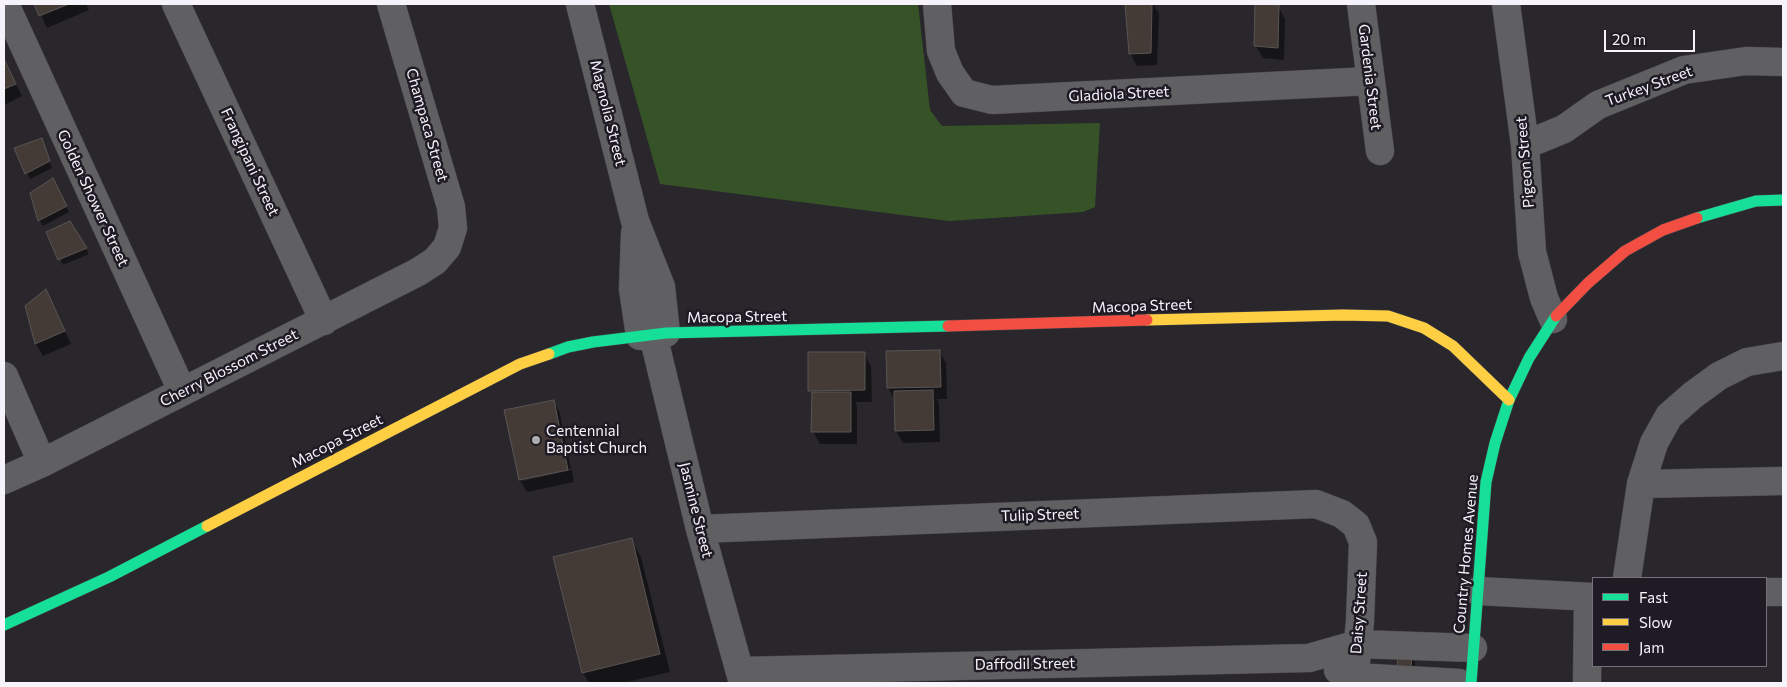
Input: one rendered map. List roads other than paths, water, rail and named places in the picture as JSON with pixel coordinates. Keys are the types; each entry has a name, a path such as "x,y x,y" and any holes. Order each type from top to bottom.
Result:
{"street":[{"name":"Golden Shower Street","path":"5,4 182,392"},
{"name":"Frangipani Street","path":"176,4 324,321"},
{"name":"Champaca Street","path":"391,4 451,207 453,228 447,247"},
{"name":"Magnolia Street","path":"580,4 635,221 633,289 653,335"},
{"name":"Gladiola Street","path":"936,4 941,51 950,73 964,93 992,100 1370,81"},
{"name":"Gardenia Street","path":"1360,4 1380,151"},
{"name":"Pigeon Street","path":"1506,4 1525,146 1532,252 1542,291 1553,319"},
{"name":"Turkey Street","path":"1525,146 1564,129 1598,105 1684,70 1746,61 1783,62"},
{"name":"Country Homes Avenue","path":"1471,683 1486,482 1509,400 1529,358 1553,319 1588,283 1626,251 1663,230 1707,214 1756,201 1783,200"},
{"name":"Cherry Blossom Street","path":"4,480 42,463 418,272 435,261 447,247"},
{"name":"Macopa Street","path":"4,625 109,577 520,364 568,346 653,335 1343,315 1388,316 1424,328 1453,346 1509,400"},
{"name":"Jasmine Street","path":"653,335 700,529 742,677"},
{"path":"1627,577 1641,484 1654,443 1669,416 1692,395 1719,376 1747,362 1783,356"},
{"path":"4,376 42,463"},
{"path":"1641,484 1783,481"},
{"name":"Tulip Street","path":"700,529 1316,504 1342,514 1356,525 1363,542"},
{"name":"Daisy Street","path":"1355,680 1363,542"},
{"path":"1478,592 1591,598 1587,683"},
{"path":"1767,592 1783,592"},
{"name":"Daffodil Street","path":"742,677 1309,658 1358,644 1473,648"},
{"name":"Daffodil Street","path":"1309,658 1355,680 1459,683"}],"place":[{"name":"Centennial Baptist Church","path":"536,440"}]}
